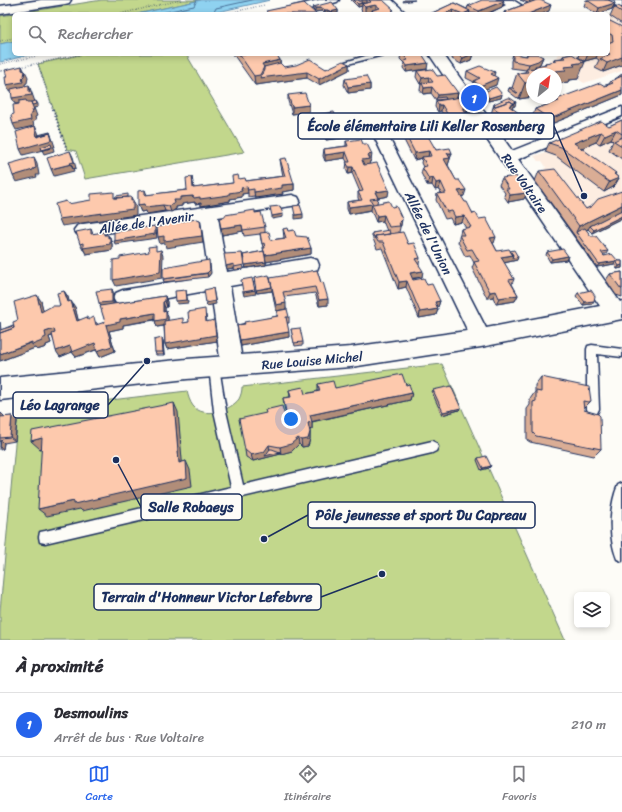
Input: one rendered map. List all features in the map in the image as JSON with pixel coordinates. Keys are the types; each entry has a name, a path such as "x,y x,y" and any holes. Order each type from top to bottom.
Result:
{"main road":[{"path":"0,1 6,0"},
{"path":"0,10 65,0"},
{"path":"385,0 399,12"},
{"name":"Rue Voltaire","path":"437,56 508,158 620,310"},
{"name":"Rue Louise Michel","path":"0,390 223,366 351,357 480,338 620,310"}],"street":[{"path":"272,9 333,0"},
{"path":"501,12 515,5 503,0"},
{"path":"612,0 622,5"},
{"path":"508,158 622,111"},
{"name":"Allée de l'Union","path":"377,128 480,338"},
{"name":"Allée de l'Avenir","path":"83,230 292,201"},
{"name":"Allée de l'Avenir","path":"209,213 219,281 223,366"},
{"path":"123,298 310,265"}],"lane":[{"path":"348,62 371,56"},
{"path":"593,409 592,349 622,353"},
{"path":"223,366 220,411 238,492"},
{"path":"45,537 432,447"},
{"path":"622,489 618,503 619,546 622,554"}],"path":[{"path":"128,12 181,0"},
{"path":"243,12 272,9"},
{"path":"0,41 12,38"},
{"path":"0,64 36,56"},
{"path":"0,72 74,56"},
{"path":"38,64 69,154"}],"shaded area":[{"path":"622,13 622,71 584,83 549,60 557,56 610,56 610,16"},
{"path":"622,128 622,212 574,236 535,181 550,178 544,169 546,167 542,161 538,161 534,156"}],"green space":[{"path":"102,0 201,0 146,12 26,12"},
{"path":"12,14 12,41 0,44 0,16"},
{"path":"74,56 187,56 244,152 85,179 76,151 67,149 38,64"},
{"path":"442,364 565,640 0,640 0,611 18,411 187,391 193,406 198,410 210,413 223,410 235,403 240,398 242,387"}],"water":[{"path":"201,0 270,0 218,12 146,12"},
{"path":"12,41 12,56 25,56 0,62 0,44"}],"building":[{"path":"354,0 358,0 362,3 358,4"},
{"path":"369,0 383,0 394,10 392,10 394,12 374,12 372,10 380,8 376,5 365,7 362,4 371,2"},
{"path":"482,0 504,1 479,11 468,6"},
{"path":"537,0 551,5 533,12 504,12"},
{"path":"587,0 608,0 615,3 599,8"},
{"path":"332,2 338,10 330,12 322,8 313,7"},
{"path":"304,3 314,12 267,12 266,11"},
{"path":"454,3 470,11 458,12 453,10 448,12 434,12"},
{"path":"618,6 622,8 622,12 614,7"},
{"path":"610,21 622,27 622,57 607,63 600,59 610,56 610,42 613,41 612,35 610,34"},
{"path":"240,56 277,56 280,60 262,64 264,67 260,75 254,76"},
{"path":"404,56 423,56 428,63 407,66 404,61 408,60"},
{"path":"513,56 543,57 538,61 529,64 513,61"},
{"path":"563,56 575,56 585,62 573,64 575,66 564,67 566,70 562,70 562,68 537,68 535,66 556,61 554,59 565,58"},
{"path":"310,59 326,69 343,61 349,64 319,79 307,72 260,78 264,67 280,63 284,67 296,65"},
{"path":"22,66 22,70 25,71 22,78 23,82 6,85 5,77 7,77 5,70"},
{"path":"480,66 495,72 491,74 498,78 480,86 474,81 480,78 467,71"},
{"path":"432,69 437,76 445,75 458,93 438,95 432,87 424,88 422,83 433,82 429,77 422,78 417,71"},
{"path":"526,72 526,83 525,83 517,73"},
{"path":"366,76 370,84 348,87 345,79"},
{"path":"622,76 622,90 550,119 535,109 550,104 562,104 562,97 600,83 605,86 613,83 611,81"},
{"path":"29,85 29,93 31,92 32,95 12,98 11,89"},
{"path":"496,87 502,94 489,98 484,92"},
{"path":"509,88 513,88 518,94"},
{"path":"305,93 309,105 292,107 288,95"},
{"path":"445,97 446,99 437,100 436,98"},
{"path":"461,97 468,107 463,107 467,115 449,117 442,105 439,105 436,101"},
{"path":"510,98 516,102 513,103 510,101 495,106 494,104"},
{"path":"26,100 27,102 31,102 34,110 32,110 33,113 30,115 31,120 13,124 11,115 14,114 13,105 19,104 19,101"},
{"path":"36,101 37,104 32,105 31,102"},
{"path":"510,101 514,104 509,106 536,125 520,131 502,117 505,116 493,107"},
{"path":"334,112 341,131 326,133 324,129 321,129 316,115"},
{"path":"622,120 622,134 616,130 605,135 601,132 574,143 616,173 614,174 619,178 609,182 561,147 549,143 601,121 609,126"},
{"path":"415,122 421,131 425,131 436,150 450,148 452,153 447,153 450,158 444,159 456,180 459,180 466,190 458,191 465,202 467,202 473,214 476,213 479,219 486,218 496,237 490,238 497,251 509,249 513,255 501,257 514,279 509,280 518,295 499,298 496,291 490,292 474,262 479,261 472,249 467,250 459,235 464,235 461,229 471,227 464,216 455,217 452,211 447,212 437,194 446,193 441,182 436,183 433,178 429,179 422,167 427,166 422,157 431,156 429,151 415,153 400,124"},
{"path":"35,126 37,137 50,133 52,140 20,149 16,132"},
{"path":"50,132 51,136 50,133 38,136 38,135"},
{"path":"622,137 622,146 614,141"},
{"path":"361,139 363,144 367,144 372,154 368,155 370,159 362,160 364,165 377,163 389,190 375,192 378,198 370,199 373,204 389,201 392,207 396,206 402,219 399,222 400,226 389,227 384,215 377,216 372,204 349,207 347,202 362,200 358,192 363,191 353,167 349,167 346,162 350,162 346,152 325,155 324,149 348,146 346,141"},
{"path":"51,144 52,147 42,150 41,147"},
{"path":"70,151 74,162 51,169 47,158"},
{"path":"34,157 36,168 13,176 9,164"},
{"path":"286,158 294,184 282,185 282,188 254,192 254,189 248,190 247,187 241,188 242,191 229,193 229,195 200,199 200,197 194,198 193,196 180,197 180,200 174,200 175,203 169,206 163,205 145,207 144,204 138,205 138,191 145,190 145,195 187,190 186,178 192,177 193,188 233,183 232,176 238,175 239,179 245,178 246,181 285,176 280,159"},
{"path":"555,169 586,209 592,206 598,199 622,191 622,205 579,226 539,171"},
{"path":"516,176 527,193 510,195 506,189 509,189 502,178"},
{"path":"114,192 114,198 131,197 131,201 133,200 133,209 59,219 55,204 66,201 68,204 91,200 91,194"},
{"path":"128,194 128,197 115,198 116,196"},
{"path":"300,205 303,214 295,215 293,206"},
{"path":"280,206 283,214 272,216 270,207"},
{"path":"255,210 255,213 261,212 265,227 243,230 242,225 221,228 219,218 225,217 225,215"},
{"path":"622,210 622,216 594,230 590,226"},
{"path":"197,219 200,220 202,236 164,241 164,236 158,237 157,227 163,226 163,224"},
{"path":"155,226 155,234 114,241 114,232"},
{"path":"287,228 288,231 294,230 296,236 307,237 311,248 265,255 263,248 265,248 264,243 262,244 260,233 269,232 271,240 286,238 283,229"},
{"path":"585,228 591,236 596,236 608,251 601,252 604,256 612,254 618,261 622,261 622,265 619,266 616,261 599,264 576,232"},
{"path":"91,229 91,234 104,232 104,235 108,235 108,238 110,237 110,244 83,248 83,243 80,244 76,232"},
{"path":"389,230 390,234 375,236 375,239 372,233"},
{"path":"403,232 408,244 414,243 420,258 415,259 423,271 410,273 413,280 424,278 427,285 432,284 440,301 435,302 438,309 420,312 407,281 399,282 383,242 378,242 375,236"},
{"path":"156,246 156,251 161,250 160,272 113,280 113,260 120,259 120,257 149,252 148,247"},
{"path":"563,249 568,256 552,259 547,252"},
{"path":"514,250 518,257 512,258 513,255 510,251"},
{"path":"264,251 266,262 245,265 243,255"},
{"path":"242,253 244,265 234,267 234,264 226,266 224,254"},
{"path":"209,260 210,270 207,273 163,279 163,268"},
{"path":"317,270 321,283 323,282 328,299 319,300 315,287 283,292 286,303 276,305 270,278"},
{"path":"622,272 622,289 621,289 610,274"},
{"path":"269,275 272,287 256,290 254,278"},
{"path":"252,278 255,290 243,292 241,280"},
{"path":"213,288 215,301 206,303 204,290"},
{"path":"112,289 112,302 99,303 96,291"},
{"path":"186,290 187,300 176,301 175,291"},
{"path":"591,290 595,296 594,301 585,302 578,293"},
{"path":"64,291 68,302 71,301 77,321 87,317 88,320 94,317 96,325 105,322 100,306 165,296 165,301 163,302 163,312 166,311 166,319 155,321 155,313 120,319 120,322 106,325 112,346 97,351 95,343 72,352 70,346 56,351 52,334 55,333 54,329 45,332 46,337 42,339 42,341 32,345 32,342 0,354 0,333 14,328 13,322 18,320 14,302 37,295 41,312 52,306 60,306 57,293"},
{"path":"205,309 206,322 214,320 216,335 165,344 164,321 183,318 183,323 189,322 188,312"},
{"path":"287,309 289,317 286,317 289,332 240,340 237,325 245,324 244,322 278,316 277,311"},
{"path":"13,326 14,328 0,333 0,330"},
{"path":"300,328 303,342 294,343 291,329"},
{"path":"162,338 163,352 155,352 154,340"},
{"path":"402,374 406,385 409,384 412,393 310,415 312,422 308,423 310,432 308,439 301,440 298,438 291,444 280,447 269,445 264,452 251,455 245,450 239,419 266,413 265,410 282,406 286,420 288,420 283,398 291,397 289,390 303,387 305,394 320,391 318,384 333,381 335,388"},
{"path":"541,377 589,387 591,401 583,401 584,410 600,416 601,449 536,436 533,433 533,402 536,401 536,391 541,392"},
{"path":"451,386 461,408 443,412 433,390"},
{"path":"174,403 179,463 186,461 187,478 74,504 74,501 38,509 42,438 31,441 32,431"},
{"path":"12,416 10,437 0,438 0,417"},
{"path":"270,449 272,449 280,452 265,456"},
{"path":"486,456 491,466 483,468 478,458"}],"place":[{"name":"Desmoulins","path":"474,98"},
{"name":"École élémentaire Lili Keller Rosenberg","path":"584,196"},
{"name":"Léo Lagrange","path":"147,361"},
{"name":"Salle Robaeys","path":"116,460"},
{"name":"Pôle jeunesse et sport Du Capreau","path":"264,539"},
{"name":"Terrain d'Honneur Victor Lefebvre","path":"382,574"}]}
